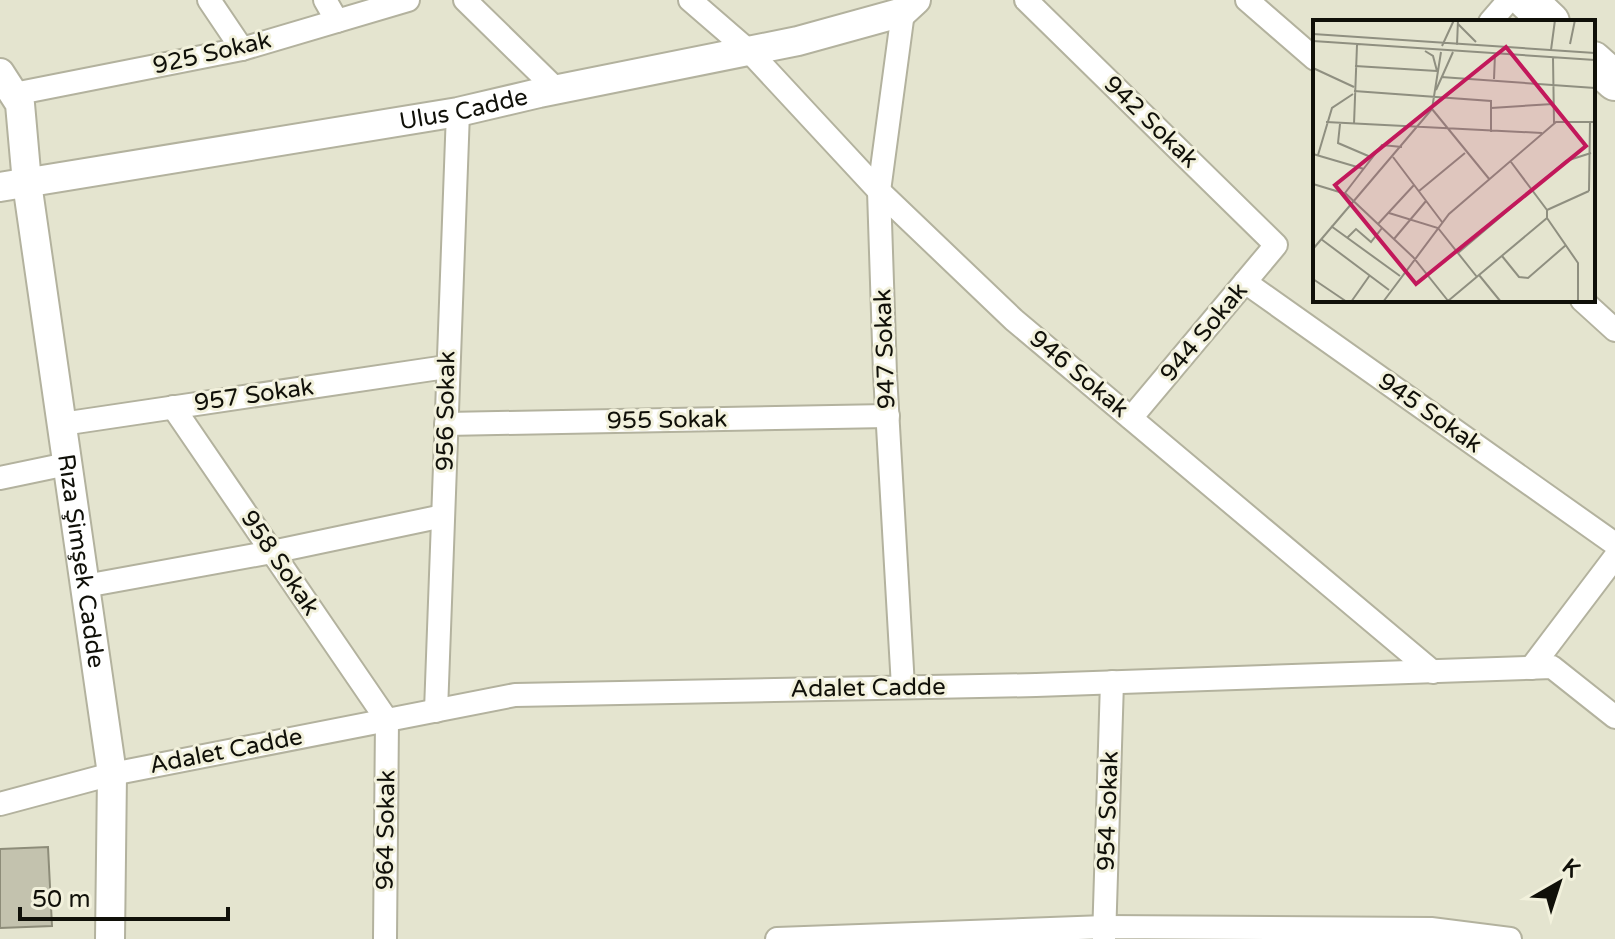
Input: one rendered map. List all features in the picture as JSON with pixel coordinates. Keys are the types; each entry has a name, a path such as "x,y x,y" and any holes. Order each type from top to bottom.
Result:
{"highway":[{"path":"1527,0 1548,20"},
{"path":"1595,63 1615,81"}],"street":[{"path":"209,0 242,49"},
{"path":"325,0 337,21"},
{"name":"925 Sokak","path":"7,84 242,49 408,0"},
{"path":"465,0 556,89"},
{"name":"946 Sokak","path":"690,0 749,51 879,191 1014,320 1433,672"},
{"name":"942 Sokak","path":"1026,0 1276,245"},
{"path":"1247,0 1313,57"},
{"path":"1492,20 1509,0"},
{"name":"Ulus Cadde","path":"14,185 458,112 556,89 798,41 910,6"},
{"name":"947 Sokak","path":"903,687 879,191 910,6"},
{"name":"Rıza Şimşek Cadde","path":"7,84 20,104 14,185 62,424 112,774 110,939"},
{"name":"956 Sokak","path":"436,711 446,367 458,112"},
{"name":"944 Sokak","path":"1131,418 1276,245"},
{"name":"945 Sokak","path":"1245,282 1615,544"},
{"path":"1584,302 1615,330"},
{"name":"957 Sokak","path":"62,424 446,367"},
{"name":"958 Sokak","path":"173,407 387,720"},
{"name":"955 Sokak","path":"446,424 888,416"},
{"path":"0,478 67,464"},
{"path":"85,586 272,552 443,516"},
{"path":"1531,668 1615,557"},
{"name":"Adalet Cadde","path":"0,804 112,774 515,695 1112,682 1552,667 1615,717"},
{"name":"954 Sokak","path":"1104,933 1112,682"},
{"name":"964 Sokak","path":"385,939 387,720"},
{"path":"777,939 1431,929 1510,939"}],"building":[{"path":"48,847 52,926 0,928 0,849"}]}
